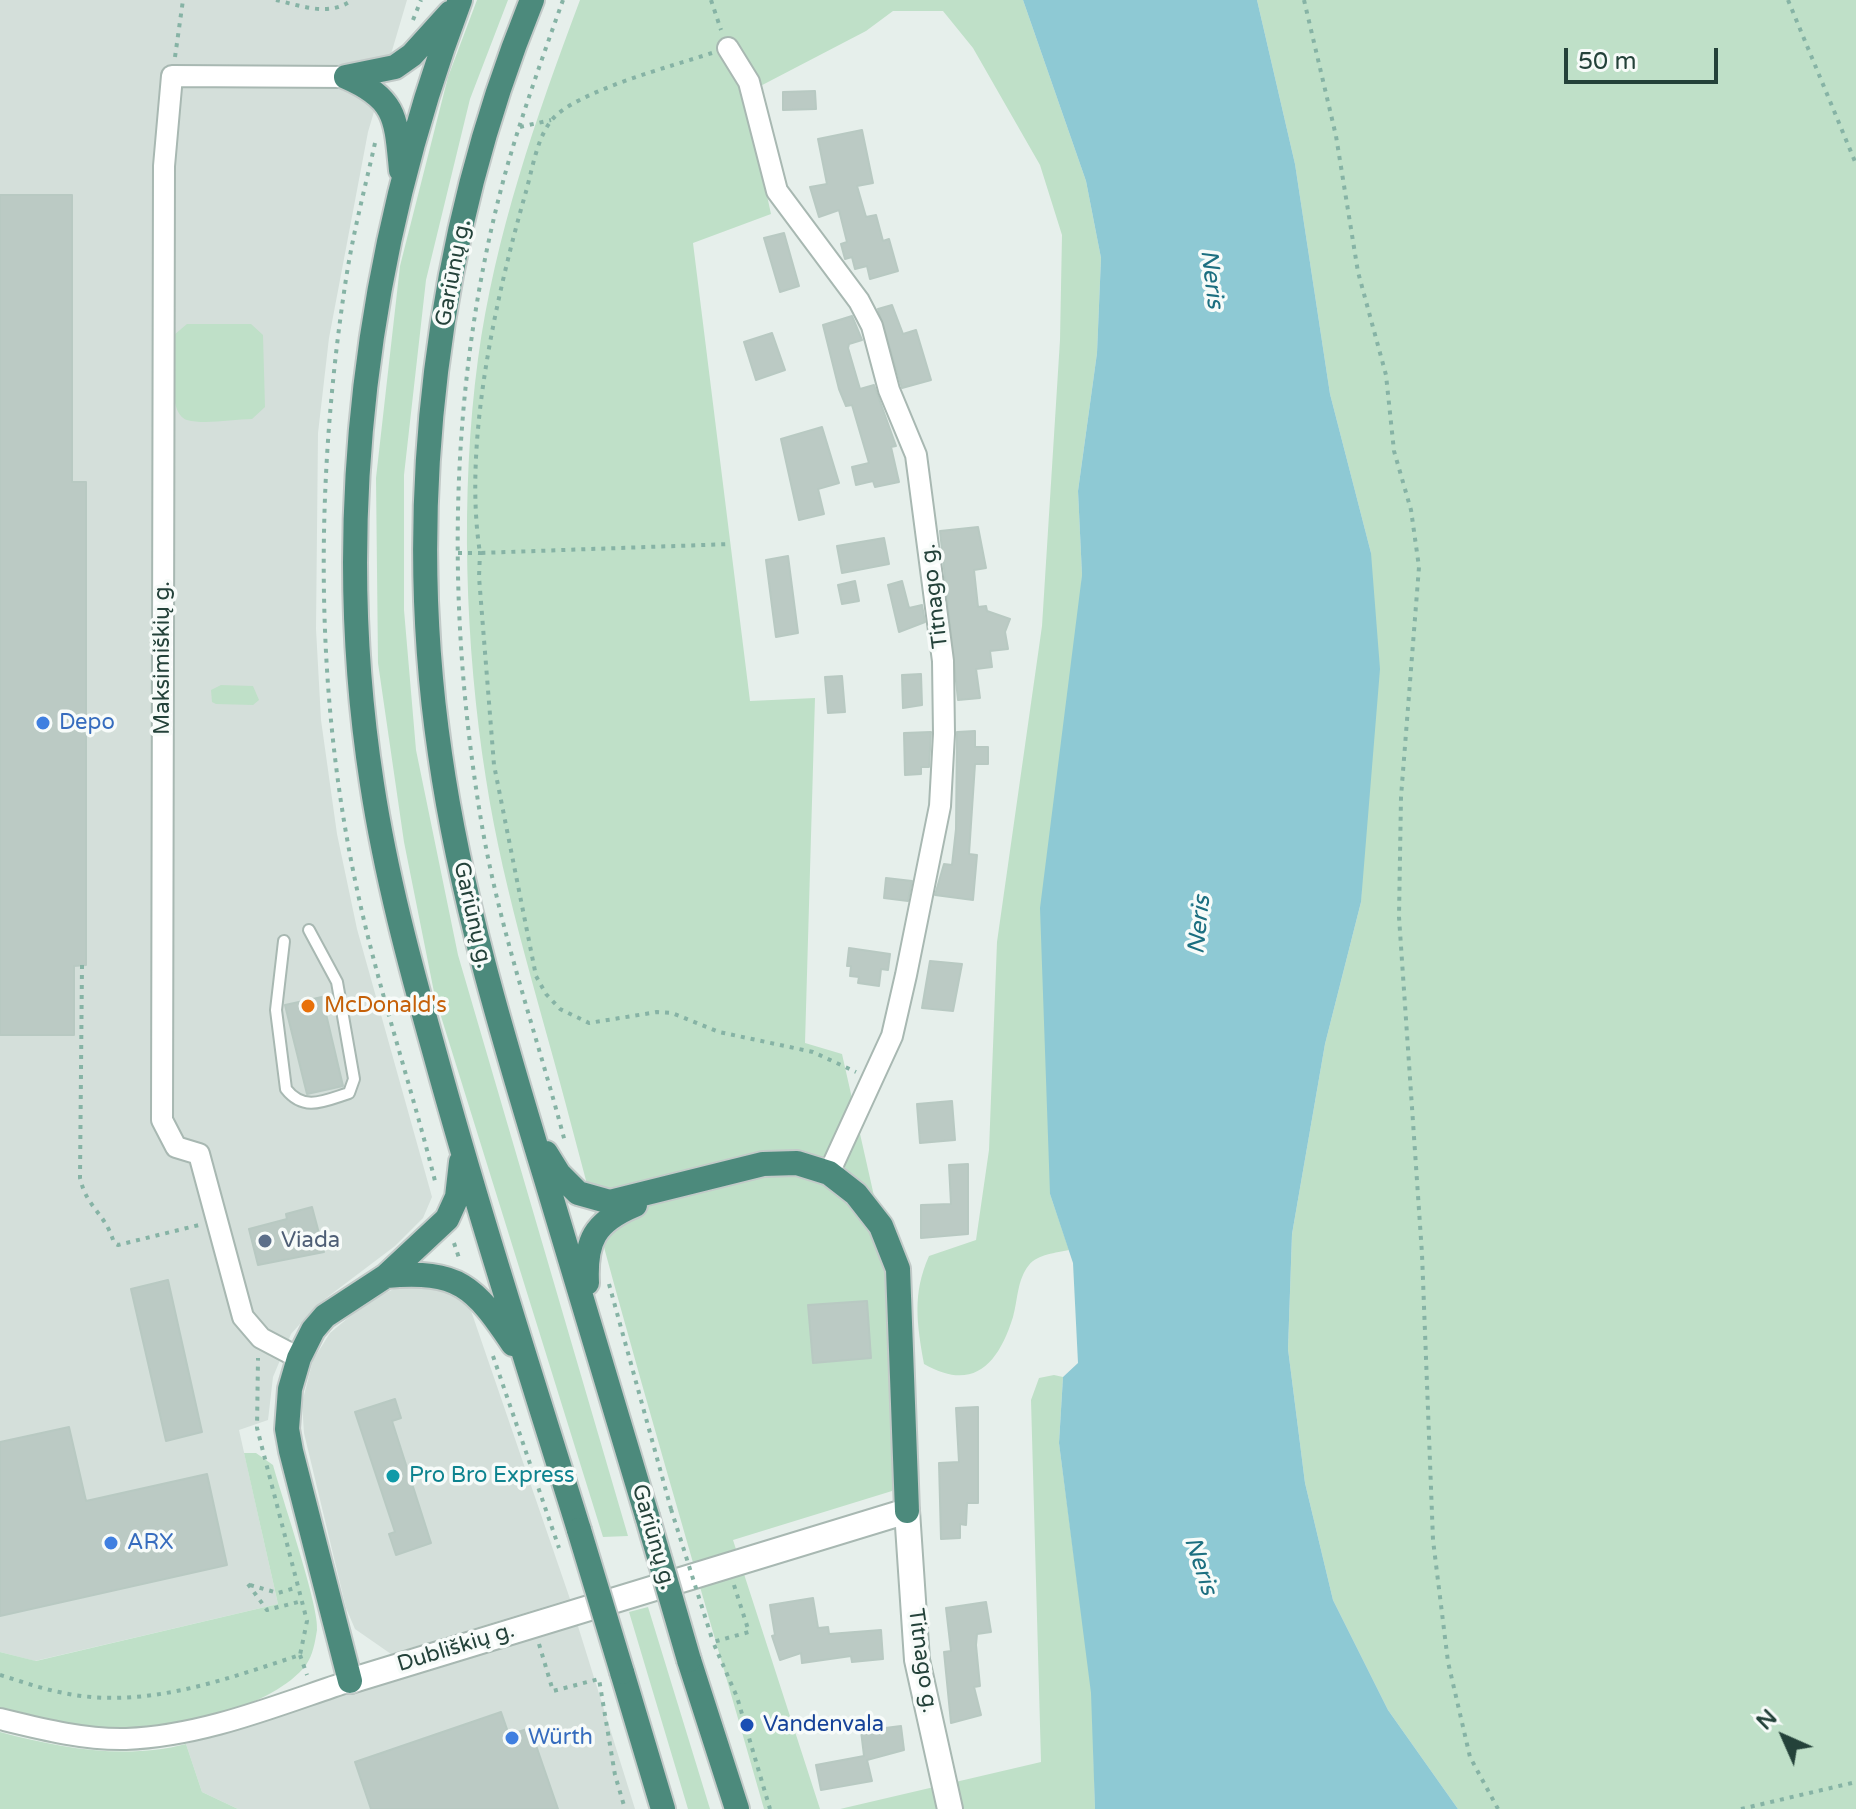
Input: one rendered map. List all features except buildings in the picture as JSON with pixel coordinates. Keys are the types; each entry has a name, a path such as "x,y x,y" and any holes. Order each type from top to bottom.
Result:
{"highway":[{"name":"Gariūnų g.","path":"532,0 488,126 446,308 432,431 426,587 440,754 476,938 689,1660 737,1809"},
{"path":"346,77 395,67 412,55 459,3"},
{"path":"459,3 427,96 402,189 369,342 359,426 355,587 360,690 389,879 462,1150 663,1809"},
{"path":"346,77 371,88 393,112 402,189"},
{"path":"530,1125 559,1174 586,1197 610,1202 763,1164 797,1163 829,1173 856,1194 881,1226 898,1269 907,1511"},
{"path":"350,1681 289,1440 290,1389 299,1358 325,1316 386,1276 447,1219 457,1197 462,1150"},
{"path":"589,1318 585,1252 594,1232 612,1216 671,1189"},
{"path":"386,1276 440,1275 469,1289 486,1304 528,1365"}],"street":[{"name":"Titnago g.","path":"728,48 749,82 777,191 859,301 872,326 889,390 916,455 923,488 945,686 940,806 892,1036 829,1173"},
{"path":"172,76 346,77"},
{"name":"Maksimiškių g.","path":"172,76 166,113 164,166 162,1120 176,1147 199,1154 243,1317 261,1338 299,1358"},
{"name":"Titnago g.","path":"907,1511 917,1660 950,1809"},
{"name":"Dubliškių g.","path":"0,1719 77,1735 123,1739 201,1730 350,1681 907,1511"}],"lane":[{"path":"284,941 276,1010 286,1089 304,1105 312,1104 349,1093 354,1079 337,982 309,930"}],"path":[{"path":"172,76 183,0"},
{"path":"276,0 317,10 342,8 352,0"},
{"path":"563,0 520,127 492,234 470,347 462,433 458,553 461,654 481,823 567,1152"},
{"path":"520,127 551,120 585,98 728,48 711,0"},
{"path":"1304,0 1336,136 1358,272 1386,375 1394,451 1411,510 1419,567 1401,797 1399,917 1422,1254 1433,1540 1448,1662 1470,1757 1483,1787 1498,1809"},
{"path":"1788,0 1856,164"},
{"path":"551,120 532,169 496,316 481,412 474,514 480,553 479,577 494,765 536,976 546,994 560,1009 589,1023 657,1012 672,1013 719,1032 813,1052 872,1080"},
{"path":"458,553 731,544"},
{"path":"82,965 80,1178 84,1198 109,1224 114,1243 118,1245 217,1220"},
{"path":"607,1276 671,1509 713,1642 737,1697 770,1809"},
{"path":"0,1675 61,1693 109,1698 164,1695 300,1655 307,1621 257,1428 257,1361 261,1338"},
{"path":"713,1642 749,1632 733,1581"},
{"path":"298,1587 278,1593 248,1584 267,1610 302,1601"},
{"path":"688,1595 703,1591"},
{"path":"553,1638 538,1642 553,1691 599,1679 615,1775 625,1809"},
{"path":"1741,1809 1856,1782"}],"shaded area":[{"path":"0,0 407,0 368,132 329,338 318,433 316,629 321,720 337,834 357,929 432,1197 423,1218 395,1246 317,1305 291,1334 273,1377 268,1420 239,1430 278,1604 35,1661 0,1652"},
{"path":"400,1286 433,1286 467,1299 570,1599 391,1654 355,1629 346,1608 304,1433 302,1403 313,1360 330,1333 367,1302"},
{"path":"577,1623 635,1809 238,1809 202,1792 186,1744"}],"green space":[{"path":"477,0 508,0 470,99 426,280 404,475 404,610 416,750 458,955 628,1536 603,1537 435,997 404,842 378,663 376,478 400,266 448,77"},
{"path":"580,0 1023,0 1086,181 1101,258 1097,353 1078,491 1082,575 1050,1194 1069,1250 1042,1256 1029,1265 1022,1277 1013,1317 1000,1349 981,1369 956,1375 924,1364 918,1296 929,1256 976,1240 989,1150 997,942 1042,626 1060,340 1062,235 1040,165 973,48 943,11 893,11 866,31 745,94 771,214 693,243 750,701 815,698 805,1043 842,1054 888,1258 900,1475 892,1491 733,1540 820,1809 764,1809 641,1382 524,953 494,823 479,728 467,569 469,462 478,359 506,222 548,88"},
{"path":"1257,0 1856,0 1856,1809 1458,1809 1388,1710 1333,1600 1305,1483 1288,1349 1292,1234 1325,1044 1361,902 1371,553 1330,394 1295,164"},
{"path":"187,324 251,324 263,335 265,407 252,419 202,422 187,420 180,415 174,395 174,335"},
{"path":"221,685 253,686 259,700 253,705 216,704 212,702 211,690"},
{"path":"1063,1377 1059,1443 1092,1693 1095,1809 840,1809 1041,1762 1031,1400 1039,1378"},
{"path":"244,1453 256,1453 273,1465 299,1550 313,1599 317,1630 306,1665 268,1695 242,1706 186,1722 158,1726 108,1728 81,1725 0,1707 0,1652 36,1661 278,1604"},
{"path":"648,1607 710,1809 688,1809 629,1612"},
{"path":"0,1732 93,1750 140,1751 186,1744 202,1792 238,1809 0,1809"}],"water":[{"name":"Neris","path":"1023,0 1257,0 1295,164 1330,394 1371,553 1380,669 1361,902 1325,1044 1292,1234 1288,1349 1305,1483 1333,1600 1388,1710 1458,1809 1095,1809 1091,1693 1059,1443 1063,1377 1078,1363 1073,1263 1050,1194 1040,908 1082,575 1078,491 1097,353 1101,258 1086,181"}],"place":[{"name":"Depo","path":"43,723"},
{"name":"McDonald's","path":"308,1006"},
{"name":"Viada","path":"265,1241"},
{"name":"Pro Bro Express","path":"393,1476"},
{"name":"ARX","path":"111,1543"},
{"name":"Vandenvala","path":"747,1725"},
{"name":"Würth","path":"512,1738"}]}
